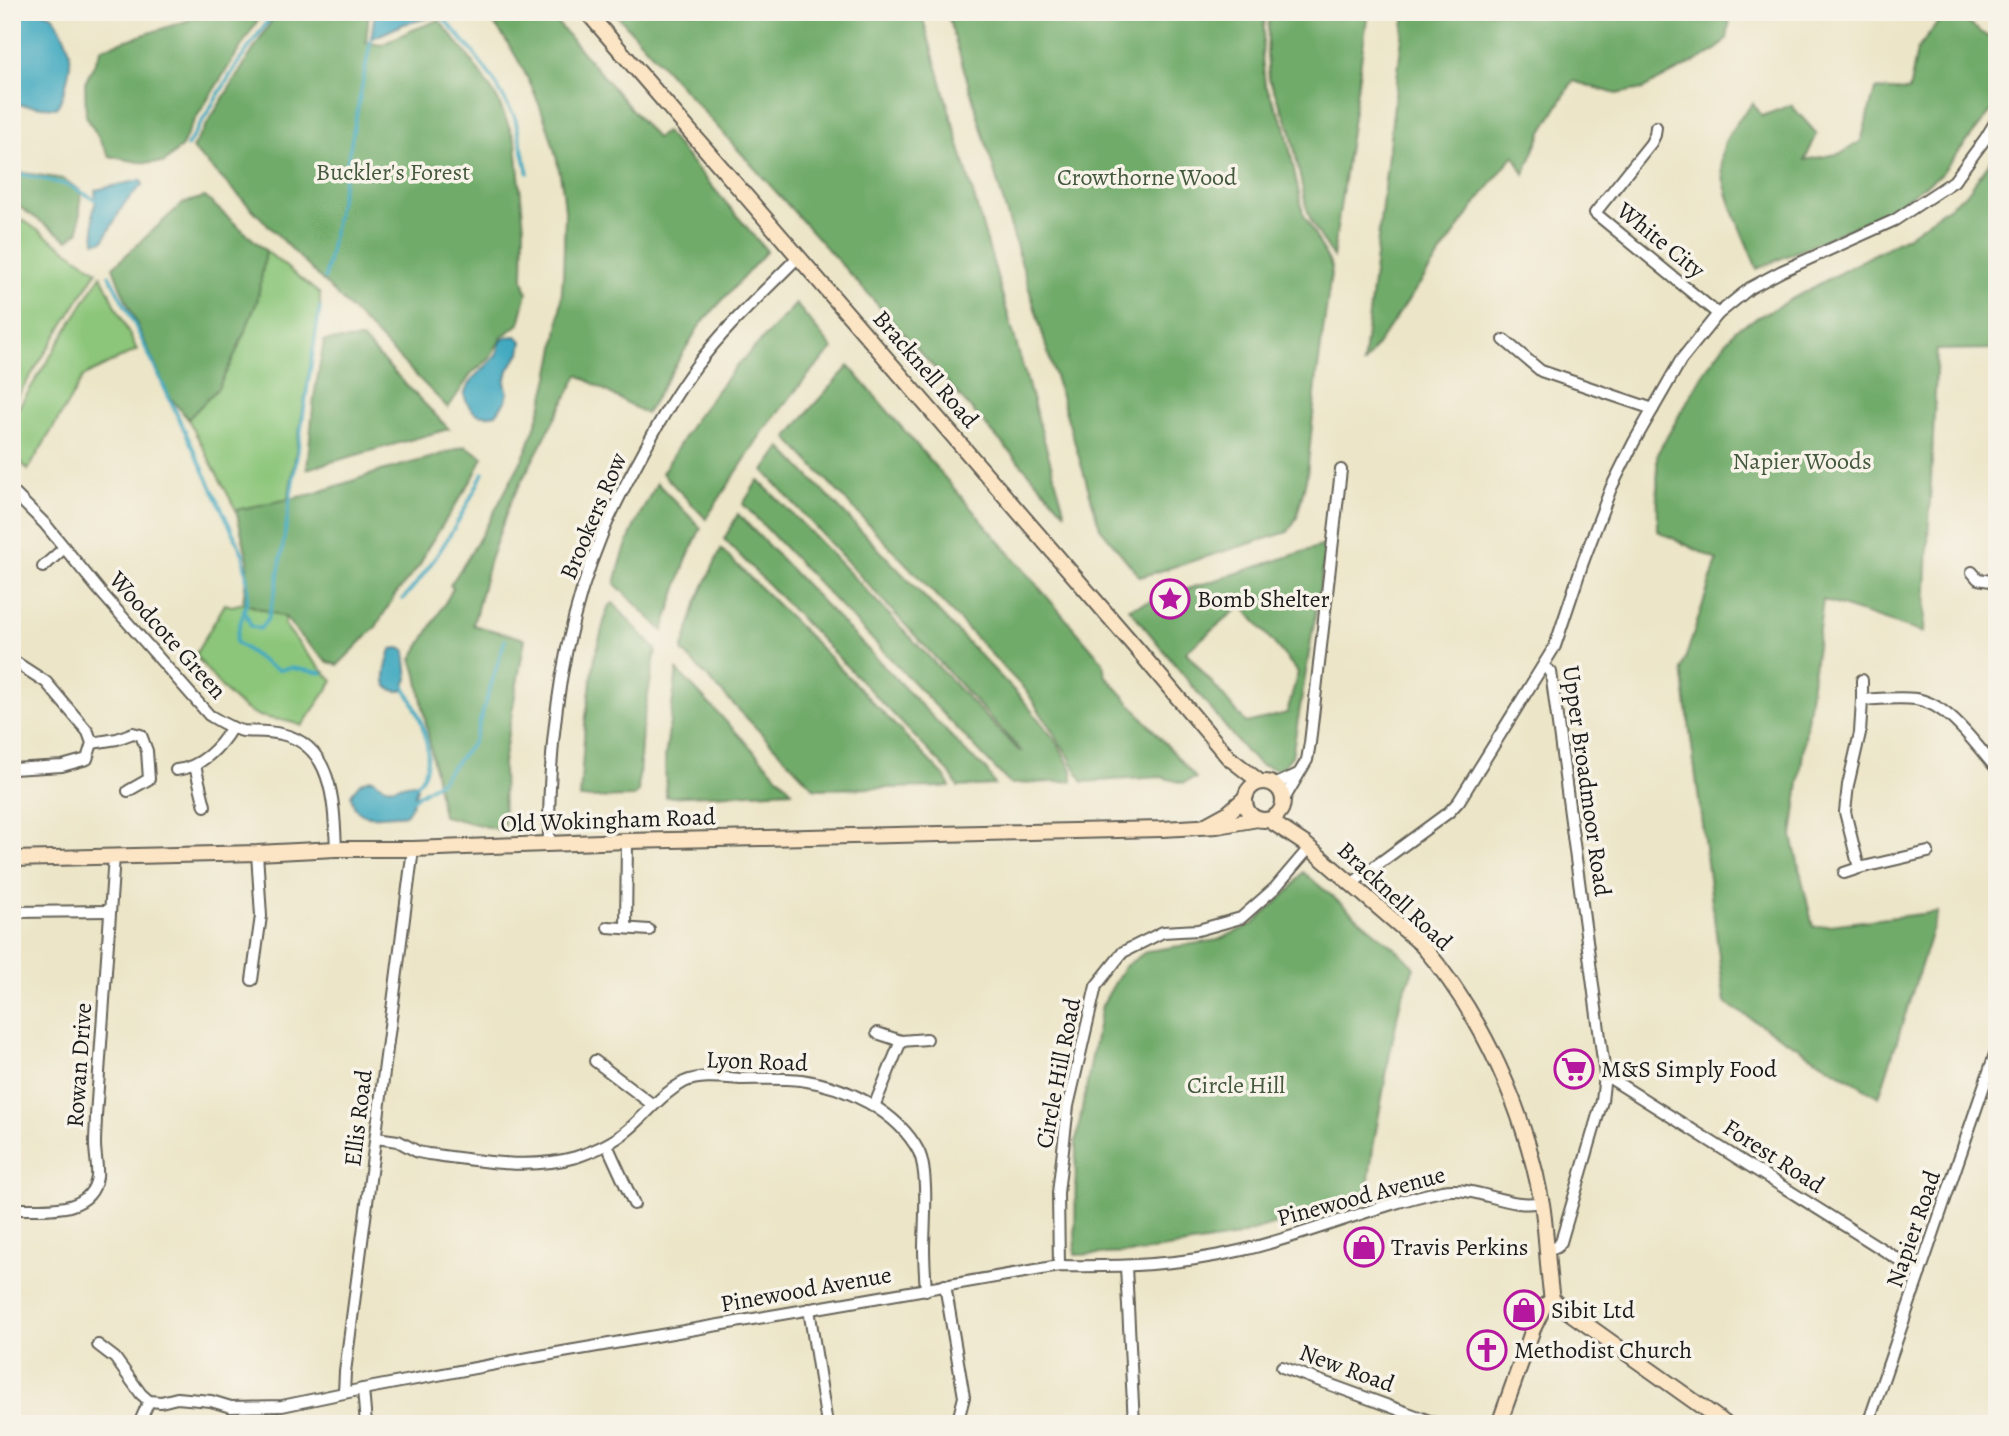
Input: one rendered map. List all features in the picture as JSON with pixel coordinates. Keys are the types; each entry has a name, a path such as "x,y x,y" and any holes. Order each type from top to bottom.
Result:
{"main road":[{"name":"Bracknell Road","path":"587,12 1228,757 1267,784"},
{"name":"Bracknell Road","path":"1228,757 1246,796"},
{"path":"1205,826 1228,813 1246,796 1250,788 1267,784 1279,789 1282,805 1279,814 1263,820 1248,811 1246,796"},
{"name":"Bracknell Road","path":"1282,805 1307,846"},
{"name":"Bracknell Road","path":"1263,820 1307,846 1421,944 1451,982 1497,1063 1524,1131 1541,1202 1552,1300"},
{"name":"Old Wokingham Road","path":"12,859 1008,833 1228,825 1263,820"},
{"path":"1499,1424 1533,1329 1544,1306 1552,1300 1726,1424"}],"street":[{"name":"Upper Broadmoor Road","path":"1548,1251 1557,1247 1565,1230 1602,1101 1605,1074 1551,672 1544,667 1555,646 1611,488 1681,360 1718,314 1750,288 1895,220 1954,181 1997,119"},
{"name":"White City","path":"1656,127 1651,143 1595,213 1718,314"},
{"name":"Brookers Row","path":"549,845 552,744 557,697 590,564 616,501 675,396 698,364 743,312 799,256"},
{"path":"1504,340 1541,371 1653,409"},
{"path":"1282,805 1307,760 1310,743 1341,470"},
{"name":"Woodcote Green","path":"12,491 46,524 209,715 242,731 293,737 317,756 329,778 336,849"},
{"path":"43,567 64,548"},
{"path":"1972,572 1978,579 1997,582"},
{"path":"12,660 46,682 88,732 92,743 87,759 62,766 12,769"},
{"path":"1351,884 1449,812 1459,801 1544,667"},
{"path":"1859,868 1845,812 1860,733 1862,680"},
{"path":"1862,700 1925,701 1948,714 1995,763"},
{"path":"176,770 195,766 205,760 232,727"},
{"path":"92,743 133,733 141,735 147,751 149,779 128,791"},
{"path":"195,766 205,806"},
{"path":"1267,784 1298,774"},
{"path":"626,928 627,841"},
{"name":"Circle Hill Road","path":"1059,1266 1058,1193 1068,1106 1096,986 1123,951 1163,932 1198,930 1241,918 1275,888 1307,846"},
{"name":"Ellis Road","path":"344,1393 413,849"},
{"path":"1844,873 1928,852"},
{"path":"252,981 261,916 257,853"},
{"name":"Rowan Drive","path":"12,1209 71,1206 89,1197 94,1187 97,1175 96,1125 114,856"},
{"path":"12,912 110,911"},
{"path":"608,927 649,930"},
{"path":"877,1033 901,1041 927,1039"},
{"path":"875,1104 901,1041"},
{"name":"Napier Road","path":"1868,1424 1997,1048"},
{"path":"596,1061 653,1105"},
{"name":"Forest Road","path":"1605,1074 1920,1273"},
{"name":"Lyon Road","path":"376,1138 398,1141 418,1152 428,1154 514,1164 547,1163 577,1156 607,1144 628,1130 669,1092 687,1081 709,1078 802,1080 844,1091 875,1104 905,1130 920,1154 925,1180 926,1290"},
{"path":"607,1144 634,1204"},
{"name":"Pinewood Avenue","path":"149,1401 160,1402 177,1398 211,1401 230,1407 282,1406 362,1389 1059,1266 1126,1267 1181,1262 1242,1250 1379,1208 1452,1190 1476,1191 1524,1203 1541,1202"},
{"path":"1126,1267 1134,1424"},
{"path":"945,1285 964,1397 957,1424"},
{"path":"809,1309 827,1424"},
{"path":"98,1345 115,1358 149,1401 139,1424"},
{"name":"New Road","path":"1282,1367 1437,1424"},
{"path":"362,1389 366,1424"}],"green space":[{"path":"214,12 263,12 191,126 182,146 164,163 138,162 109,156 86,116 85,83 102,48"},
{"name":"Buckler's Forest","path":"277,12 369,12 366,42 381,45 439,20 497,98 516,143 524,228 523,279 527,293 519,324 503,336 488,360 472,373 448,408 192,148"},
{"path":"484,12 548,12 656,138 666,132 767,251 700,325 646,414 578,375 510,503 489,563 473,625 525,639 503,763 504,831 443,816 412,659 449,596 453,588 450,585 481,536 526,451 550,374 561,298 565,211 557,159 540,106 528,80 515,55"},
{"path":"614,12 921,12 1065,513"},
{"name":"Crowthorne Wood","path":"947,12 1265,12 1262,57 1265,84 1285,126 1303,213 1332,267 1307,475 1297,517 1288,532 1140,577 1100,528"},
{"name":"Crowthorne Wood","path":"1269,12 1368,12 1333,257 1312,223 1290,128 1269,79"},
{"path":"1405,12 1731,12 1727,39 1715,51 1643,89 1616,94 1573,81 1542,132 1524,174 1514,155 1477,202 1363,365"},
{"path":"1946,12 1952,12 1997,43 1997,104 1940,175 1885,213 1757,269 1732,209 1723,176 1723,149 1735,125 1753,103 1762,116 1791,105 1817,134 1805,160 1842,153 1861,141 1875,89 1909,91 1917,50"},
{"name":"Napier Woods","path":"1997,152 1997,349 1937,350 1924,633 1823,600 1792,836 1813,927 1938,912 1879,1097 1725,1003 1682,669 1717,560 1658,531 1657,454 1706,369 1736,329 1908,236 1967,193"},
{"path":"12,171 63,179 81,191 79,231 68,240 12,202"},
{"path":"205,197 266,251 257,302 234,357 218,388 188,419 168,395 113,267 183,203"},
{"path":"23,220 97,271 16,399 12,394 12,231"},
{"path":"266,251 320,294 320,307 288,500 236,510 188,419 218,388 234,357 257,302"},
{"path":"101,275 137,350 84,376 28,470 12,452 12,418"},
{"path":"796,304 833,349 764,430 706,519 662,473 695,419 733,370"},
{"path":"362,339 449,429 307,469 314,397 324,341"},
{"path":"849,366 1103,662 1105,675 1196,778 1183,783 1161,777 1083,782 1027,692 787,438"},
{"path":"465,446 483,457 473,478 427,549 420,565 395,595 376,627 338,665 321,656 285,617 243,603 248,560 236,510 313,494"},
{"path":"781,447 1023,700 1058,744 1072,770 1072,781 1010,784 743,504 758,480 1021,751 764,471"},
{"path":"657,483 701,528 686,560 663,631 615,584 632,532"},
{"path":"738,514 970,756 986,769 995,785 958,787 949,772 724,539"},
{"path":"1327,544 1292,756 1280,770 1260,765 1245,751 1129,608","holes":["1242,605 1298,672 1287,713 1246,723 1186,652"]},
{"path":"721,549 945,777 950,787 815,789 682,651 697,601"},
{"path":"243,603 285,617 284,624 307,654 333,681 302,726 249,711 224,690 195,655 225,604 232,606"},
{"path":"613,603 656,650 642,728 638,792 634,797 580,798 585,723 595,656 608,607"},
{"path":"677,670 792,791 666,797 665,758"},
{"name":"Circle Hill","path":"1303,872 1406,958 1414,968 1401,999 1373,1148 1367,1195 1231,1238 1134,1253 1075,1255 1076,1140 1102,1005 1124,967 1147,951 1218,940 1253,924 1291,889"}],"water":[{"path":"12,12 47,13 54,17 63,33 70,60 64,91 56,108 12,104"},
{"path":"375,12 438,12 438,16 404,24 371,39"},
{"path":"140,180 143,184 124,204 103,241 95,242 95,190"},
{"path":"516,336 522,341 520,353 508,370 505,383 508,393 506,400 496,414 475,413 464,395 467,387 493,359 500,343 507,337"},
{"path":"398,648 405,650 408,679 402,691 388,687 385,678 390,652"},
{"path":"373,779 389,788 414,783 417,788 406,815 371,816 358,811 351,795 360,784"}],"waterway":[{"path":"187,146 236,66 274,12"},
{"path":"438,12 493,79 515,118 528,173"},
{"path":"325,278 371,39"},
{"path":"12,172 68,185 96,200"},
{"path":"109,275 243,554 247,598 236,642 279,670 291,668 322,673"},
{"path":"244,609 251,626 260,629 268,619 277,584 320,307"},
{"path":"403,599 448,539 483,473"},
{"path":"413,799 439,782 473,743 505,640"},
{"path":"404,686 421,722 427,750 427,764 423,776 415,786"}],"place":[{"name":"Bomb Shelter","path":"1170,599"},
{"name":"M&S Simply Food","path":"1574,1069"},
{"name":"Travis Perkins","path":"1364,1247"},
{"name":"Sibit Ltd","path":"1524,1310"},
{"name":"Methodist Church","path":"1487,1350"}]}
